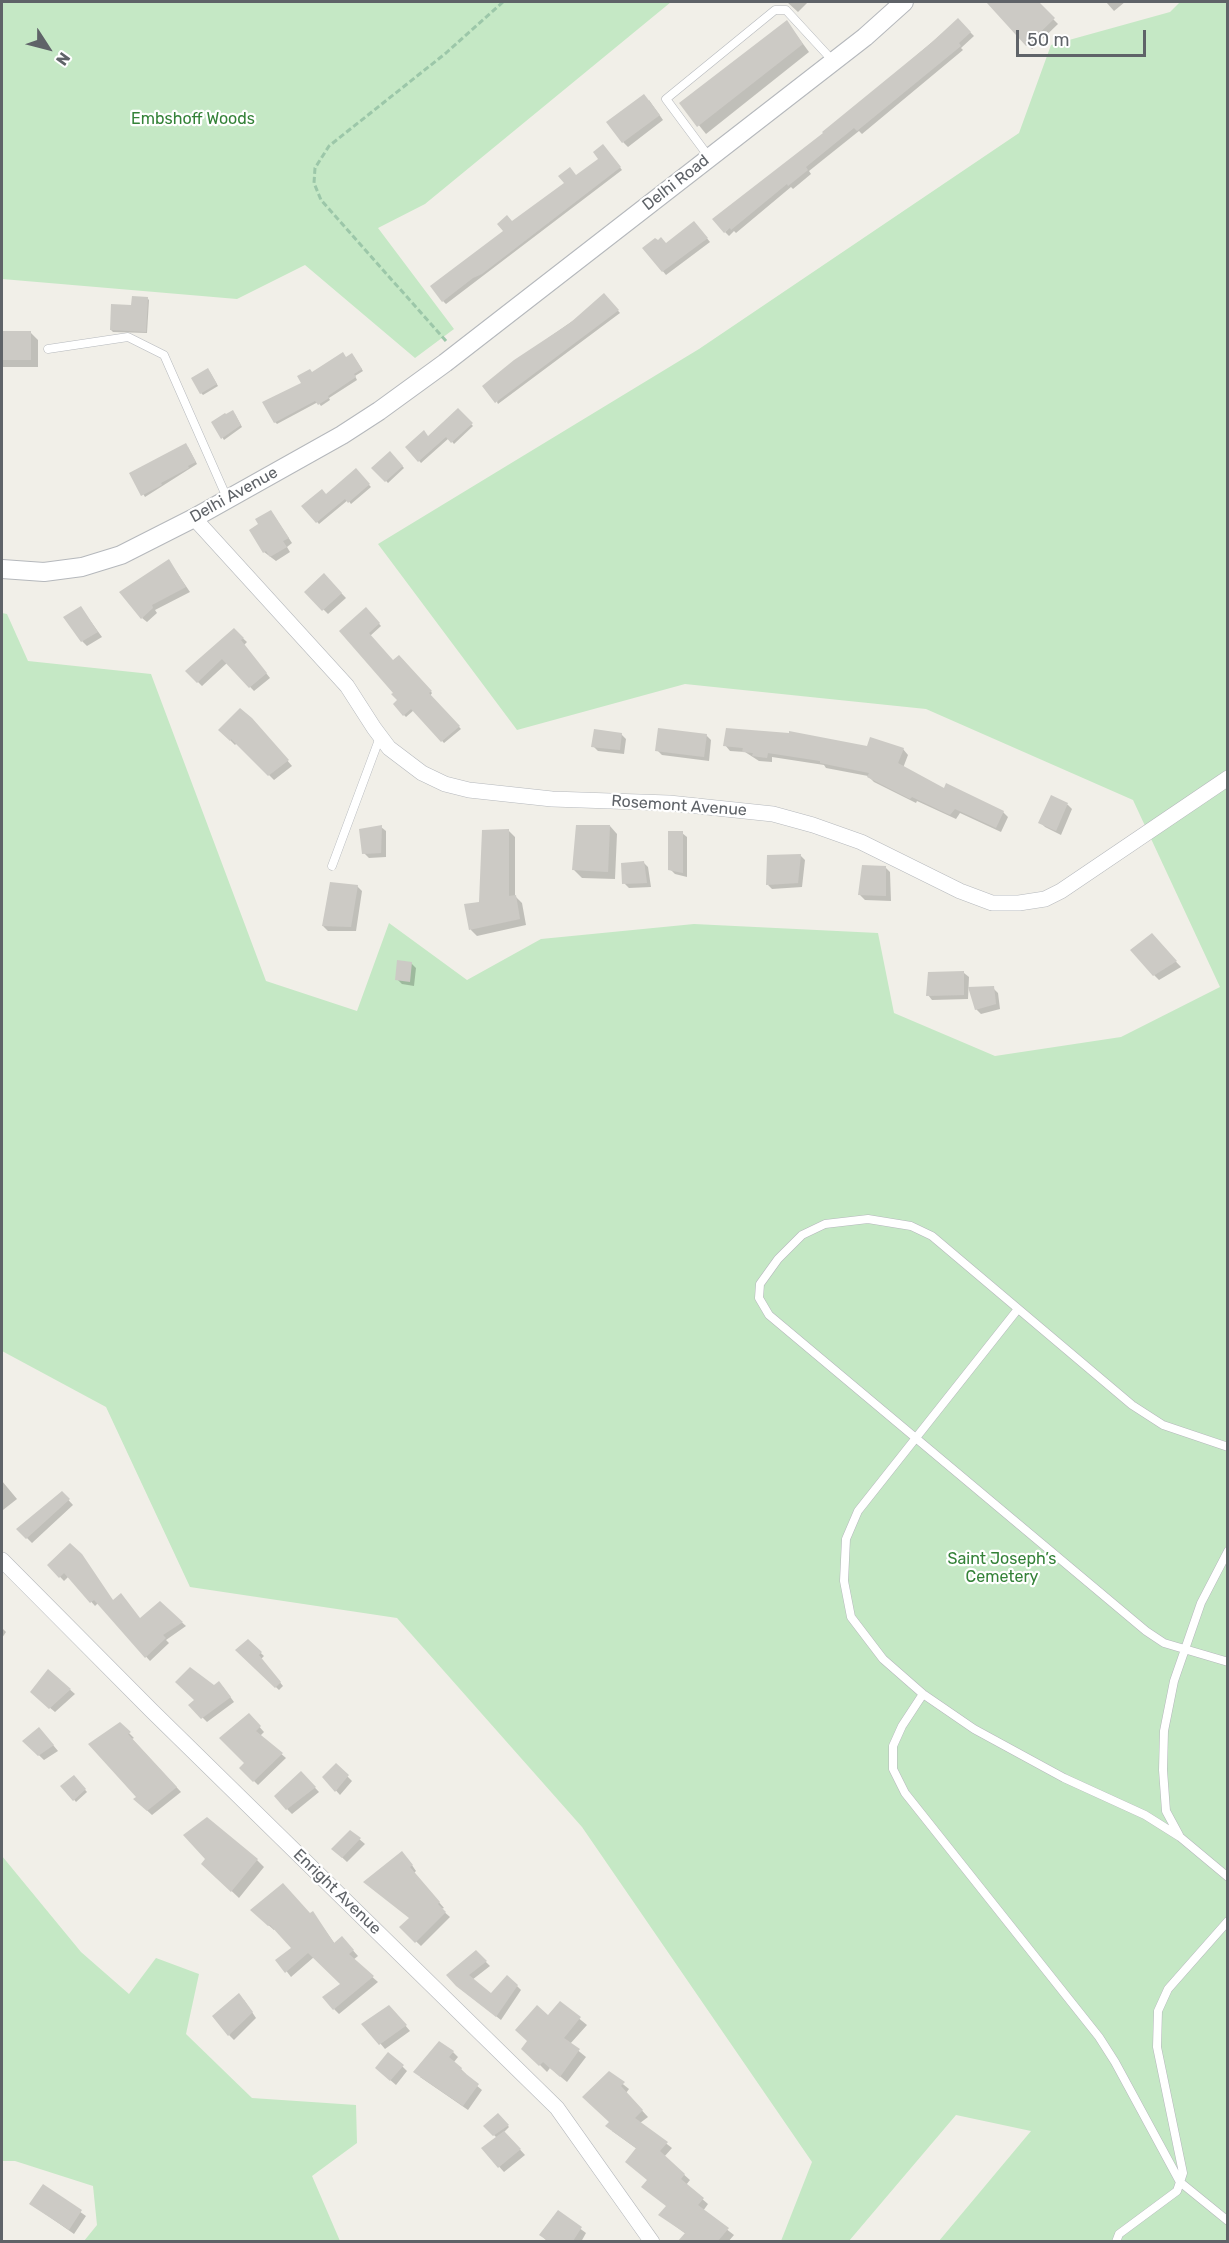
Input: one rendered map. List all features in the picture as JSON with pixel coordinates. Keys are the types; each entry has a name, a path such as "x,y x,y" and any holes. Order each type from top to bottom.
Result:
{"street":[{"name":"Delhi Road","path":"451,358 865,37 904,2"},
{"name":"Delhi Avenue","path":"2,569 44,572 82,567 121,555 194,518 351,429 451,358"},
{"name":"Rosemont Avenue","path":"194,518 347,686 389,748 422,773 445,784 469,790 552,799 669,803 773,814 861,842 960,891 992,903 1019,903 1045,899 1061,891 1227,778"},
{"name":"Enright Avenue","path":"2,1560 160,1719 557,2108 652,2241"}],"lane":[{"path":"709,157 666,99 775,10 786,10 833,61"},
{"path":"48,349 128,337 164,356 228,499"},
{"path":"332,866 380,737"},
{"path":"1227,1447 1163,1425 1131,1405 932,1236 911,1226 868,1220 825,1224 802,1235 778,1259 760,1284 759,1298 769,1315 1146,1631 1164,1643 1227,1662"},
{"path":"1018,1309 914,1437 858,1511 846,1539 844,1581 851,1617 883,1659 923,1694 974,1729 1064,1778 1145,1815 1180,1837 1227,1877"},
{"path":"1180,1837 1166,1811 1163,1770 1166,1721 1174,1681 1201,1603 1227,1551"},
{"path":"923,1694 902,1726 893,1746 892,1768 905,1792 1099,2037 1180,2182 1227,2221"},
{"path":"1116,2241 1119,2234 1176,2191 1180,2182 1183,2173 1157,2047 1158,2011 1168,1989 1227,1921"}],"path":[{"path":"451,358 321,201 314,183 315,168 329,146 446,53 503,2"}],"green space":[{"name":"Embshoff Woods","path":"2,2 671,2 425,204 378,228 454,329 415,358 305,265 237,299 2,279"},
{"name":"Saint Joseph’s Cemetery","path":"1180,2 1227,2 1227,2241 939,2241 1031,2131 956,2115 849,2241 781,2241 812,2162 582,1827 397,1618 190,1587 106,1407 2,1351 2,613 7,614 28,661 151,674 266,981 357,1011 389,923 467,980 541,939 694,924 878,933 894,1013 995,1056 1121,1037 1220,987 1133,800 926,709 685,684 517,730 378,544 699,349 1019,133 1051,45 1170,12"},
{"path":"2,1856 81,1952 129,1994 156,1958 199,1974 186,2034 252,2098 356,2105 357,2143 312,2176 340,2241 84,2241 97,2225 93,2186 15,2161 2,2161"}],"building":[{"path":"986,2 1039,2 1055,18 1026,46"},
{"path":"958,18 971,32 959,43 961,46 857,131 854,128 806,167 808,170 788,186 787,184 731,230 730,228 724,233 712,219 823,133"},
{"path":"787,20 803,44 697,127 679,103"},
{"path":"644,94 660,115 622,143 606,122"},
{"path":"603,144 621,167 442,302 430,286 503,231 497,224 507,215 512,221 564,183 558,176 570,167 576,175 598,159 593,152"},
{"path":"694,221 708,238 662,272 642,248 655,238 658,240 661,237 666,243"},
{"path":"604,293 619,310 495,403 482,386 514,360 570,323"},
{"path":"132,296 148,297 146,332 110,330 111,304 131,305"},
{"path":"2,331 31,331 31,360 2,360"},
{"path":"343,352 346,357 352,353 362,369 354,374 356,377 318,405 315,401 274,423 262,402 301,383 297,376 310,369 312,372"},
{"path":"208,368 217,384 200,394 191,378"},
{"path":"458,408 473,423 451,443 446,437 418,462 405,447 424,430 428,436"},
{"path":"233,410 241,425 221,439 211,422"},
{"path":"186,443 196,462 141,496 129,473"},
{"path":"390,451 403,466 385,482 371,468"},
{"path":"356,468 370,484 348,503 345,499 316,523 301,506 322,489 326,494"},
{"path":"271,510 289,538 283,541 287,547 270,557 266,551 263,553 249,530 258,524 255,519"},
{"path":"169,559 186,587 152,605 153,608 141,619 119,592"},
{"path":"324,573 342,593 322,611 304,592"},
{"path":"81,606 98,632 81,642 63,617"},
{"path":"366,607 380,623 369,633 393,660 399,655 432,691 429,693 460,726 441,742 411,709 403,716 393,704 397,700 391,694 393,693 339,631"},
{"path":"234,628 244,638 241,640 267,673 249,688 222,659 197,683 185,671"},
{"path":"240,708 252,718 289,760 268,776 231,739 230,741 218,730"},
{"path":"658,728 707,734 704,757 655,751"},
{"path":"726,728 789,733 789,731 867,746 870,737 904,748 898,763 944,788 946,783 1004,811 996,828 955,809 950,815 912,797 910,799 867,777 869,773 820,763 820,761 768,753 767,758 752,756 753,753 742,752 743,748 723,746"},
{"path":"594,729 622,733 620,750 591,747"},
{"path":"1051,795 1068,803 1056,831 1038,823"},
{"path":"382,825 381,853 362,854 359,829"},
{"path":"576,825 610,825 608,872 572,870"},
{"path":"509,829 509,896 516,895 520,919 469,930 464,904 479,902 482,830"},
{"path":"668,831 683,831 683,873 668,870"},
{"path":"801,854 798,883 766,885 767,855"},
{"path":"644,861 647,883 622,884 621,863"},
{"path":"862,865 886,866 886,896 858,895"},
{"path":"330,882 358,885 351,927 322,926"},
{"path":"1152,933 1177,961 1153,976 1130,950"},
{"path":"397,960 412,962 410,982 395,980"},
{"path":"964,971 964,995 926,996 928,972"},
{"path":"994,986 996,1004 975,1010 968,987"},
{"path":"62,1491 70,1499 26,1539 16,1529"},
{"path":"70,1543 82,1554 113,1600 121,1593 140,1618 160,1601 183,1622 163,1635 166,1638 145,1658 94,1600 90,1603 64,1573 59,1578 47,1565"},
{"path":"248,1639 262,1652 259,1655 281,1682 275,1688 235,1650"},
{"path":"190,1667 214,1685 219,1681 231,1697 201,1719 188,1705 194,1700 175,1682"},
{"path":"48,1669 71,1689 49,1709 30,1692"},
{"path":"249,1713 261,1726 256,1731 283,1753 253,1782 239,1768 244,1763 219,1738"},
{"path":"120,1722 131,1732 128,1734 177,1787 147,1811 133,1799 136,1797 88,1744"},
{"path":"39,1727 54,1745 38,1756 22,1741"},
{"path":"336,1763 349,1775 335,1792 322,1777"},
{"path":"301,1771 316,1787 286,1810 274,1796"},
{"path":"74,1775 86,1789 73,1801 60,1786"},
{"path":"207,1817 258,1859 231,1892 201,1864 205,1859 183,1835"},
{"path":"350,1830 361,1838 342,1858 331,1849"},
{"path":"402,1851 413,1865 410,1867 446,1912 415,1943 399,1927 409,1918 363,1882"},
{"path":"283,1883 310,1913 313,1911 334,1943 342,1936 354,1950 349,1954 374,1976 333,2010 322,1997 340,1984 308,1953 285,1973 275,1960 291,1948 270,1925 268,1926 250,1910"},
{"path":"476,1950 487,1961 469,1975 491,1993 507,1975 518,1985 496,2017 456,1986 446,1975"},
{"path":"239,1993 253,2012 228,2036 212,2016"},
{"path":"560,2001 581,2017 564,2038 580,2049 560,2077 543,2062 539,2066 521,2049 527,2041 515,2030 537,2005 548,2015"},
{"path":"389,2005 407,2025 379,2045 361,2024"},
{"path":"439,2041 454,2051 449,2057 479,2084 463,2106 413,2072"},
{"path":"388,2052 404,2065 390,2081 375,2068"},
{"path":"609,2071 625,2082 621,2086 643,2110 635,2118 668,2142 660,2151 685,2174 681,2179 704,2198 698,2205 729,2228 718,2241 678,2241 685,2233 658,2215 666,2206 641,2187 647,2180 625,2162 636,2148 605,2126 609,2122 582,2097"},
{"path":"498,2113 509,2125 493,2136 483,2126"},
{"path":"504,2131 521,2149 498,2168 481,2148"},
{"path":"43,2184 82,2210 69,2230 29,2204"},
{"path":"558,2210 582,2227 573,2241 548,2241 539,2235"}]}
